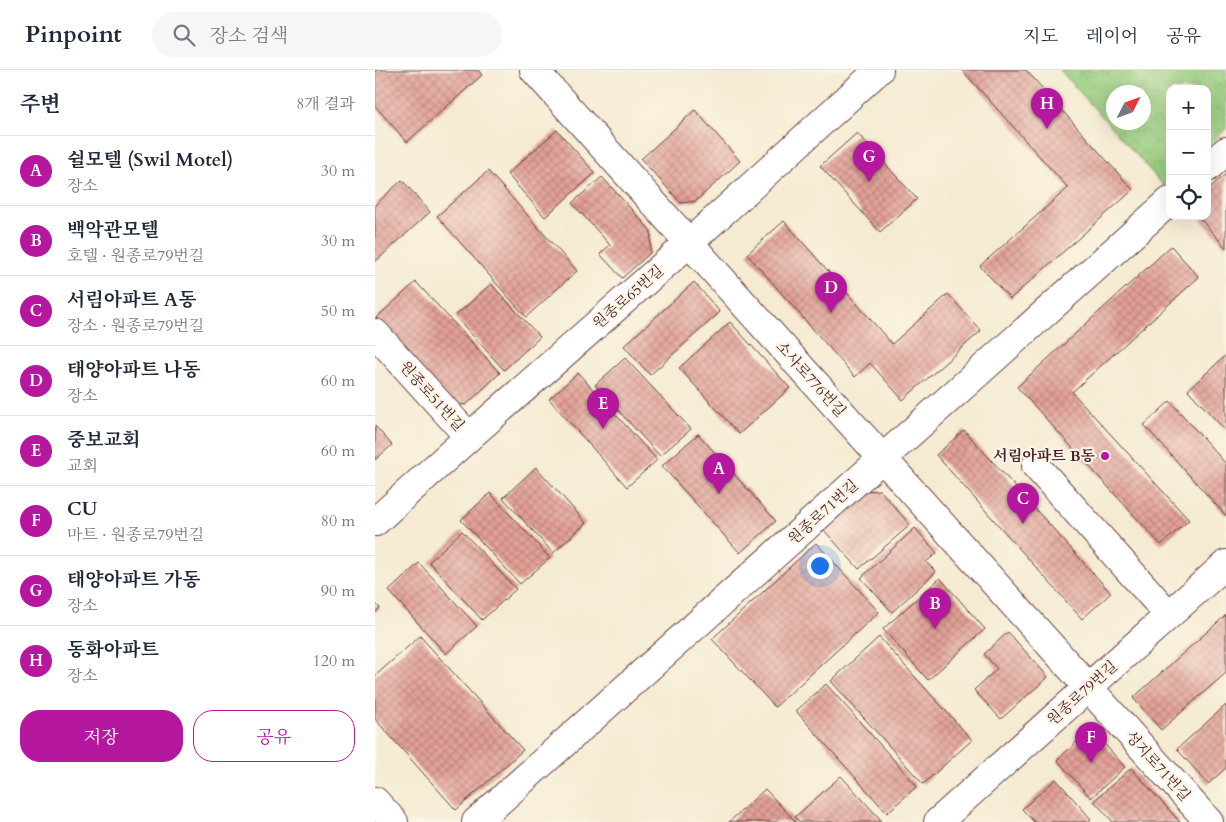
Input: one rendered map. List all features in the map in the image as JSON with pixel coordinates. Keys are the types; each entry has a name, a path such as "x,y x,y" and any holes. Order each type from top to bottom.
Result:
{"street":[{"name":"소사로776번길","path":"534,70 1088,688"},
{"name":"원종로65번길","path":"375,522 689,243 879,70"},
{"path":"1211,164 1226,151"},
{"name":"원종로71번길","path":"476,822 1166,205"},
{"name":"원종로51번길","path":"375,333 469,437"},
{"path":"1036,466 1169,615"},
{"name":"원종로79번길","path":"938,822 1226,564"},
{"name":"성지로71번길","path":"1088,688 1209,822"},
{"path":"375,801 394,822"}],"green space":[{"path":"1060,70 1226,70 1226,129 1211,142 1211,85 1166,85 1166,184 1164,186 1114,130 1151,130 1151,85 1106,85 1106,121"}],"building":[{"path":"375,70 478,70 482,75 407,142 375,106"},
{"path":"962,70 1026,70 1133,190 1010,299 980,266 1068,188"},
{"path":"695,110 740,161 696,201 681,203 641,159"},
{"path":"557,130 595,173 545,217 507,174"},
{"path":"857,133 917,199 880,232 820,166"},
{"path":"488,171 577,271 526,317 437,216"},
{"path":"1226,174 1226,248 1202,220 1211,220 1211,187"},
{"path":"602,177 651,231 650,253 622,278 600,254 610,245 572,203"},
{"path":"402,180 430,212 375,262 375,205"},
{"path":"784,221 892,344 948,294 981,331 903,400 870,363 855,377 747,254"},
{"name":"서림아파트 B동","path":"1171,246 1199,277 1072,392 1189,520 1161,545 1017,387"},
{"path":"416,282 500,373 466,405 449,403 375,322 375,319"},
{"path":"694,282 720,312 650,375 624,346"},
{"path":"491,284 540,337 504,370 455,316"},
{"path":"730,322 790,388 739,434 679,368"},
{"path":"1226,355 1226,431 1188,390"},
{"path":"625,358 691,429 660,456 595,385"},
{"path":"578,373 657,460 627,487 549,399"},
{"path":"1170,401 1226,464 1226,516 1144,425"},
{"path":"375,426 392,445 375,460"},
{"path":"964,430 1111,593 1082,619 936,455"},
{"path":"698,434 776,521 740,553 662,466"},
{"path":"536,467 586,523 553,553 503,498"},
{"path":"880,490 910,525 859,569 822,528 865,491"},
{"path":"490,493 550,558 520,584 461,520"},
{"path":"915,528 937,553 926,562 936,572 892,612 861,578"},
{"path":"462,531 516,589 482,620 429,562"},
{"path":"816,543 879,612 775,707 712,639"},
{"path":"419,563 477,626 446,654 389,591"},
{"path":"940,578 985,629 928,680 883,629"},
{"path":"375,603 380,608 375,613"},
{"path":"1226,615 1226,673 1161,730 1133,698"},
{"path":"1008,632 1048,677 1001,719 974,690 997,669 984,654"},
{"path":"420,636 523,750 456,810 375,719 375,676"},
{"path":"879,637 972,740 923,784 831,681"},
{"path":"826,684 917,786 887,813 796,711"},
{"path":"1226,705 1226,768 1208,784 1177,749"},
{"path":"1091,729 1125,767 1091,798 1057,760"},
{"path":"1131,768 1180,822 1113,822 1094,801"},
{"path":"841,776 881,820 878,822 800,822 795,817"},
{"path":"1056,779 1091,819 1088,822 1034,822 1022,809"},
{"path":"765,789 796,822 729,822"}],"place":[{"name":"동화아파트","path":"1047,129"},
{"name":"태양아파트 가동","path":"869,182"},
{"name":"태양아파트 나동","path":"831,313"},
{"name":"중보교회","path":"603,429"},
{"name":"서림아파트 B동","path":"1105,456"},
{"name":"쉴모텔 (Swil Motel)","path":"719,494"},
{"name":"서림아파트 A동","path":"1023,524"},
{"name":"백악관모텔","path":"935,629"},
{"name":"CU","path":"1091,763"}]}
